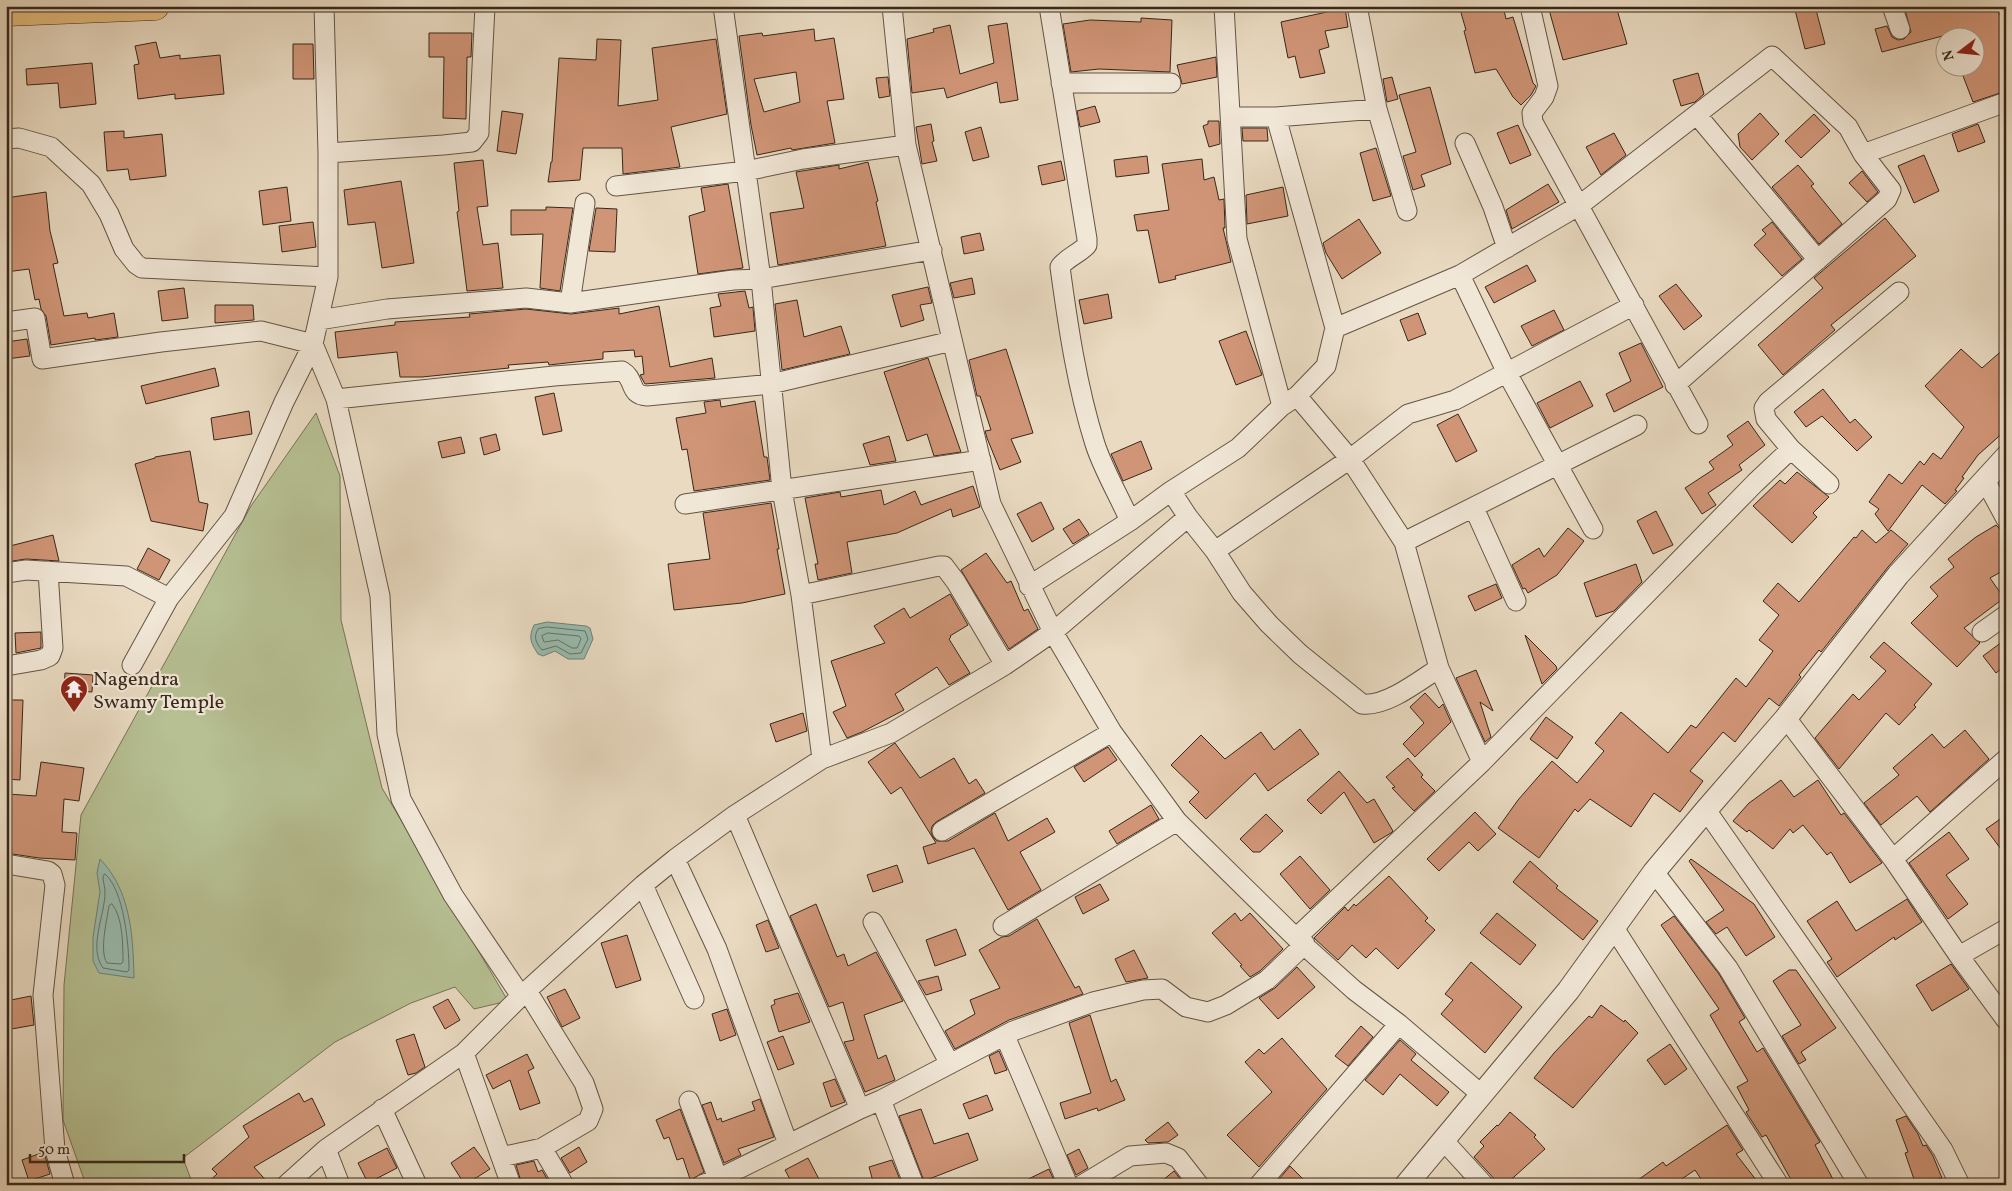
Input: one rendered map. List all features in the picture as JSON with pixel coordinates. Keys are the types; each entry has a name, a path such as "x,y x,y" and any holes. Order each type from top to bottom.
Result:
{"highway":[{"path":"6,12 155,6"}],"street":[{"path":"132,665 169,598 234,516 284,402 313,344 328,277 328,153 324,6"},
{"path":"328,153 472,142 479,128 485,6"},
{"path":"723,6 761,279 782,490 801,595 822,759"},
{"path":"892,6 906,146 992,504 1052,632 1112,732 1177,821 1300,941 1354,990 1399,1024 1482,1095"},
{"path":"1049,6 1087,245 1064,261 1060,267 1066,311 1083,397 1095,445 1130,521"},
{"path":"1224,6 1232,117 1237,239 1290,401 1350,459 1404,542 1439,668 1482,762"},
{"path":"1357,6 1377,109 1407,212"},
{"path":"1530,6 1548,86 1544,97 1532,113 1533,122 1698,424"},
{"path":"1892,6 1900,29"},
{"path":"1335,328 1460,275 1580,205 1772,56 1848,127 1863,154 1891,190 1890,195 1675,385"},
{"path":"1061,83 1171,83"},
{"path":"1863,154 2006,102"},
{"path":"1232,117 1276,117 1377,109"},
{"path":"1697,115 1818,260"},
{"path":"1030,586 1238,448 1326,366 1335,328 1276,117"},
{"path":"6,139 19,138 51,147 91,184 109,214 124,249 136,264 142,268 328,277"},
{"path":"1465,143 1493,207 1507,248"},
{"path":"616,186 746,171 803,159 906,146"},
{"path":"570,302 586,203"},
{"path":"319,320 387,309 526,298 570,302 733,280 761,279 932,250"},
{"path":"1460,275 1507,373 1593,529"},
{"path":"1829,484 1791,450 1766,419 1764,408 1768,402 1899,292"},
{"path":"1215,551 1350,459 1408,414 1455,400 1634,305"},
{"path":"6,322 35,318 42,359 161,342 261,331 313,344"},
{"path":"336,399 554,376 622,371 628,375 639,396 647,396 771,384 952,341"},
{"path":"313,344 336,399 380,596 387,734 401,799 452,895 524,994 584,1083 593,1109 588,1121 542,1148 501,1157"},
{"path":"1404,542 1637,425"},
{"path":"688,1102 710,1182 881,1100 1013,1031 1093,1002 1143,990 1162,990 1186,1007 1208,1012 1226,1005 1267,980 1300,941 1482,762 1755,483 1791,450"},
{"path":"1406,1185 1568,991 1654,872 1786,718 1898,575 2006,457"},
{"path":"685,504 981,460"},
{"path":"1985,480 2006,519"},
{"path":"1171,491 1188,517 1215,551 1242,593 1269,624 1300,654 1362,704 1370,705 1386,700 1439,668"},
{"path":"1474,508 1516,601"},
{"path":"286,1185 326,1149 464,1053 524,994 643,885 735,815 822,759 891,732 1006,665 1052,632 1188,517"},
{"path":"801,595 944,566 956,582 1006,665"},
{"path":"6,573 26,570 126,576 169,598"},
{"path":"6,666 41,660 50,656 53,648 48,571"},
{"path":"1982,632 2006,616"},
{"path":"1786,718 1893,859 1959,956 2006,1020"},
{"path":"942,831 1112,732"},
{"path":"1893,859 2006,759"},
{"path":"1706,810 1943,1150 1960,1185"},
{"path":"735,815 860,1109"},
{"path":"1003,926 1177,821"},
{"path":"676,859 717,950 788,1144"},
{"path":"6,864 48,870 52,874 55,885 43,994 55,1150 65,1185"},
{"path":"1654,872 1728,968 1858,1185"},
{"path":"643,885 694,999"},
{"path":"873,922 950,1064"},
{"path":"1614,928 1772,1182"},
{"path":"1959,956 2006,929"},
{"path":"1259,1185 1399,1024"},
{"path":"1005,1036 1068,1185"},
{"path":"464,1053 511,1185"},
{"path":"881,1100 914,1185"},
{"path":"382,1109 417,1185"},
{"path":"1443,1140 1484,1185"},
{"path":"542,1148 564,1185"},
{"path":"326,1149 340,1185"},
{"path":"1082,1185 1130,1156 1166,1153 1178,1158 1199,1185"}],"shaded area":[{"path":"316,413 340,476 341,620 382,788 508,1001 474,1009 455,987 411,1003 335,1042 183,1158 193,1185 86,1185 63,1120 64,985 81,815 251,506"}],"water":[{"path":"547,622 590,628 593,639 584,659 568,659 555,651 543,656 538,654 531,640 531,633 534,625"},
{"path":"100,859 118,885 124,900 131,930 134,978 99,973 93,961 93,937 100,892 97,873"}],"building":[{"path":"1459,6 1503,6 1506,19 1513,17 1533,83 1536,86 1531,95 1521,105 1513,97 1496,69 1475,73"},
{"path":"1548,6 1616,6 1627,44 1563,60"},
{"path":"1815,6 1825,44 1805,49 1795,10"},
{"path":"1904,6 1996,6 2006,29 2006,91 1973,102 1964,78 1984,78 1984,28 1934,28 1934,38 1882,52 1875,29 1887,26 1892,37 1898,40 1904,39 1911,32"},
{"path":"1345,8 1348,27 1325,31 1329,47 1319,50 1325,73 1300,78 1295,56 1288,58 1281,22"},
{"path":"1141,18 1172,20 1170,72 1099,69 1071,72 1063,24 1090,20 1141,22"},
{"path":"1007,23 1018,100 1000,103 997,82 947,98 944,88 912,93 907,39 934,32 933,29 950,25 960,74 994,63 988,26"},
{"path":"814,29 815,41 834,38 844,99 827,101 835,143 792,150 791,148 757,155 739,36 762,33 763,36","holes":["796,72 800,102 764,112 754,79"]},
{"path":"429,33 472,33 471,57 467,57 466,119 443,118 444,57 429,57"},
{"path":"597,39 621,40 618,106 658,100 652,48 716,39 727,114 671,127 680,167 623,174 622,148 583,148 580,180 548,182 552,162 559,58 596,60"},
{"path":"156,42 160,58 180,55 180,59 220,55 224,94 175,99 175,94 138,99 134,65 139,64 135,46"},
{"path":"293,44 313,44 314,79 293,79"},
{"path":"1216,57 1217,77 1182,84 1177,65"},
{"path":"92,63 96,104 60,108 58,83 27,85 26,69"},
{"path":"1698,73 1704,94 1695,102 1681,106 1673,80"},
{"path":"888,77 890,96 879,98 876,78"},
{"path":"1392,77 1398,99 1387,102 1383,79"},
{"path":"1430,87 1451,164 1421,175 1425,186 1413,190 1403,156 1416,152 1399,95"},
{"path":"1095,106 1100,122 1080,127 1077,111"},
{"path":"502,111 523,114 516,154 497,151"},
{"path":"1760,113 1779,134 1752,160 1740,147 1738,134"},
{"path":"1814,114 1830,131 1801,158 1785,141"},
{"path":"1208,121 1219,121 1220,144 1209,147 1203,126 1208,124"},
{"path":"931,124 934,141 932,142 937,161 922,164 916,127"},
{"path":"1978,124 1985,142 1958,152 1952,134"},
{"path":"1518,125 1531,155 1510,164 1497,133"},
{"path":"981,127 989,157 973,161 965,132"},
{"path":"1242,128 1267,128 1268,141 1243,141"},
{"path":"124,131 124,138 162,134 166,176 130,180 128,169 107,171 104,132"},
{"path":"1614,133 1626,155 1601,175 1586,147"},
{"path":"1376,148 1391,196 1373,201 1360,153"},
{"path":"1924,155 1939,191 1914,203 1898,166"},
{"path":"1147,156 1149,173 1116,177 1114,160"},
{"path":"1202,159 1204,180 1214,177 1219,200 1224,199 1225,228 1223,228 1231,262 1175,276 1176,279 1159,283 1148,230 1137,231 1134,215 1169,210 1162,164"},
{"path":"483,160 488,206 477,207 483,245 498,243 503,288 467,291 457,212 459,211 454,163"},
{"path":"1061,161 1065,180 1042,185 1038,166"},
{"path":"868,162 878,201 876,202 886,246 778,265 770,213 804,208 796,172 839,165 839,169"},
{"path":"1798,165 1814,184 1811,186 1842,224 1819,244 1772,187"},
{"path":"1862,171 1878,192 1867,202 1849,183"},
{"path":"401,181 414,263 382,268 375,222 348,225 344,190"},
{"path":"728,184 743,268 698,274 689,216 705,211 701,188"},
{"path":"1548,184 1559,202 1512,229 1506,210"},
{"path":"287,187 291,221 263,225 259,191"},
{"path":"1283,187 1288,216 1247,224 1246,195"},
{"path":"46,192 50,231 58,263 53,264 64,316 87,313 88,318 114,313 118,337 95,340 95,338 51,345 46,316 41,309 39,299 35,300 29,269 6,272 6,198"},
{"path":"546,207 573,208 560,291 540,288 543,234 511,235 511,210 546,210"},
{"path":"596,208 617,209 615,252 589,251"},
{"path":"1885,218 1916,256 1831,325 1835,330 1783,375 1758,345 1823,288 1814,278"},
{"path":"1359,219 1381,253 1342,279 1326,253 1323,243"},
{"path":"313,222 316,247 282,252 279,226"},
{"path":"1772,222 1802,259 1782,276 1754,245 1766,234 1762,230"},
{"path":"980,233 984,250 964,254 961,237"},
{"path":"1527,265 1536,281 1494,303 1485,287"},
{"path":"972,278 975,294 954,298 950,283"},
{"path":"1676,284 1702,316 1684,330 1659,296"},
{"path":"928,287 932,303 920,305 924,320 901,327 892,295"},
{"path":"184,288 188,318 162,321 158,291"},
{"path":"745,291 749,308 753,307 755,331 714,337 710,308 721,306 718,294"},
{"path":"1108,294 1112,318 1084,324 1079,300"},
{"path":"797,300 804,337 841,326 850,354 782,370 775,304"},
{"path":"215,305 253,305 254,320 215,323"},
{"path":"659,306 670,367 712,358 715,378 645,384 640,375 644,374 642,356 635,357 634,350 603,352 603,359 549,365 548,362 508,365 509,368 422,377 400,377 397,352 338,358 335,332 395,325 395,322 470,317 469,314 526,309 571,314 619,308 619,314"},
{"path":"1554,310 1564,330 1532,346 1521,326"},
{"path":"1418,313 1426,334 1408,341 1400,320"},
{"path":"1246,331 1262,375 1236,385 1219,341"},
{"path":"27,339 30,356 6,359 6,342"},
{"path":"1641,343 1663,387 1614,412 1606,394 1631,381 1619,353"},
{"path":"2006,347 2006,430 1978,455 1962,477 1964,478 1955,490 1957,491 1945,504 1922,485 1888,531 1875,514 1879,509 1869,502 1889,474 1902,484 1920,461 1924,465 1933,453 1941,459 1964,427 1925,386 1961,349 1982,368"},
{"path":"1006,349 1033,433 1011,439 1021,462 1000,470 985,431 991,430 980,396 977,396 969,360"},
{"path":"928,358 961,452 934,456 927,434 907,441 884,372"},
{"path":"215,368 219,386 146,404 141,386"},
{"path":"1580,381 1593,406 1550,428 1537,403"},
{"path":"1823,389 1850,423 1855,419 1872,437 1857,451 1822,416 1806,427 1794,412"},
{"path":"554,393 562,431 543,435 535,397"},
{"path":"720,400 721,407 755,401 764,457 767,457 770,480 694,491 687,449 682,450 676,418 706,413 704,402"},
{"path":"249,411 252,434 214,440 211,418"},
{"path":"1458,414 1477,451 1456,462 1437,425"},
{"path":"1748,421 1765,445 1739,465 1742,470 1708,493 1716,505 1702,514 1685,488 1714,469 1709,462 1733,445 1727,436"},
{"path":"496,434 500,450 484,455 480,438"},
{"path":"889,436 896,461 870,465 863,444"},
{"path":"461,437 465,453 442,458 438,442"},
{"path":"1141,441 1152,469 1123,481 1111,454"},
{"path":"190,451 199,502 208,504 203,531 151,521 135,464 155,457"},
{"path":"1797,472 1829,497 1813,513 1817,517 1792,543 1753,506 1780,480 1785,484"},
{"path":"973,486 980,507 953,517 951,509 897,533 847,542 852,573 818,580 815,564 818,564 805,498 840,492 841,497 881,490 884,505 915,491 921,505"},
{"path":"1041,502 1054,529 1032,542 1017,514"},
{"path":"771,503 785,594 742,603 674,610 668,564 710,559 703,513"},
{"path":"1656,511 1673,545 1653,554 1637,521"},
{"path":"1079,519 1089,534 1073,544 1063,529"},
{"path":"1996,525 2006,535 2006,569 1990,578 2004,598 1964,628 1980,643 1957,667 1911,623 1938,596 1930,587 1954,567 1948,559 1976,537"},
{"path":"1568,528 1584,541 1557,575 1528,593 1525,588 1523,589 1512,565 1539,548 1544,557"},
{"path":"1862,530 1876,543 1891,530 1908,544 1821,652 1819,650 1799,675 1801,677 1779,706 1769,698 1735,742 1723,732 1690,771 1703,781 1680,812 1654,793 1631,827 1590,799 1578,812 1575,809 1539,858 1498,828 1518,800 1552,761 1577,783 1604,751 1595,743 1621,712 1668,753 1691,725 1696,728 1736,678 1746,687 1773,651 1759,640 1779,615 1763,601 1778,583 1799,602"},
{"path":"53,535 59,561 26,559 6,562 6,547"},
{"path":"148,548 170,560 159,580 137,569"},
{"path":"986,553 1007,583 1011,581 1024,611 1028,609 1038,629 1009,649 961,570"},
{"path":"1636,564 1642,582 1614,611 1596,617 1584,583"},
{"path":"1496,584 1502,598 1475,611 1468,596"},
{"path":"950,594 968,625 950,636 949,639 970,673 949,685 937,667 895,694 904,710 847,738 833,712 846,706 831,661 885,643 874,626 904,608 910,618"},
{"path":"41,632 41,648 16,653 15,633"},
{"path":"1525,635 1556,666 1557,669 1542,684"},
{"path":"2006,639 2006,665 1996,673 1983,656"},
{"path":"1884,642 1932,684 1914,705 1916,707 1899,725 1886,713 1839,769 1815,738 1853,694 1859,700 1886,671 1870,657"},
{"path":"1476,670 1493,711 1480,702 1491,737 1485,742 1456,678"},
{"path":"65,673 93,675 92,692 64,690"},
{"path":"1425,693 1439,708 1443,704 1451,722 1415,757 1403,744 1424,723 1410,707"},
{"path":"6,700 23,700 20,780 6,779"},
{"path":"803,713 807,731 776,742 770,724"},
{"path":"1546,717 1573,737 1557,759 1530,739"},
{"path":"1300,729 1319,754 1268,791 1255,773 1206,819 1189,802 1199,792 1171,765 1201,735 1225,759 1261,732 1274,750"},
{"path":"1965,730 1989,759 1930,812 1917,796 1881,825 1864,803 1899,775 1893,768 1932,734 1944,748"},
{"path":"895,743 920,778 954,758 969,784 976,779 985,793 932,826 931,832 937,841 948,841 995,813 1008,841 1047,818 1055,832 1020,852 1041,890 1008,910 974,848 928,864 923,847 936,843 901,787 891,794 868,762"},
{"path":"1108,747 1117,760 1084,782 1074,767"},
{"path":"1408,758 1423,775 1421,777 1435,791 1414,811 1392,788 1395,787 1386,777"},
{"path":"41,762 84,768 79,801 64,799 62,832 77,833 75,860 39,858 6,853 8,794 36,796"},
{"path":"1339,771 1367,803 1374,799 1393,831 1391,833 1374,843 1344,792 1321,814 1307,800"},
{"path":"1781,780 1794,797 1818,780 1841,815 1844,813 1882,863 1850,883 1831,852 1827,855 1803,825 1793,833 1790,829 1773,849 1749,830 1747,832 1733,821 1749,803"},
{"path":"1151,805 1159,819 1117,844 1109,831"},
{"path":"1475,812 1496,834 1478,851 1469,842 1439,871 1427,859"},
{"path":"1266,814 1283,831 1260,852 1253,852 1240,839"},
{"path":"2006,815 2006,856 1986,829"},
{"path":"1949,832 1969,859 1946,875 1968,904 1948,919 1909,863"},
{"path":"1300,856 1330,890 1310,909 1280,874"},
{"path":"1691,859 1754,904 1775,937 1746,956 1727,927 1716,934 1706,922 1724,910 1689,861"},
{"path":"1530,861 1558,886 1556,888 1598,921 1583,940 1513,882"},
{"path":"897,865 903,882 873,892 867,875"},
{"path":"1389,876 1428,918 1425,921 1435,930 1398,969 1376,948 1366,958 1352,945 1338,960 1314,938 1345,907 1348,911 1354,904 1356,906"},
{"path":"1100,884 1109,900 1083,914 1075,897"},
{"path":"1907,899 1922,922 1895,940 1894,937 1837,977 1827,962 1832,959 1807,921 1837,901 1856,931"},
{"path":"816,904 837,957 844,954 848,966 876,952 903,1001 864,1015 878,1059 886,1055 895,1080 865,1092 844,1042 854,1040 843,1002 829,1007 790,916"},
{"path":"1235,913 1241,921 1250,913 1283,949 1260,971 1250,977 1240,966 1242,965 1212,933"},
{"path":"1497,913 1536,945 1520,965 1480,933"},
{"path":"1674,916 1719,974 1745,1018 1739,1022 1757,1052 1763,1048 1820,1142 1815,1145 1836,1185 1794,1185 1766,1135 1762,1137 1746,1112 1749,1110 1737,1087 1748,1081 1710,1015 1719,1009 1661,925"},
{"path":"1037,919 1075,988 1079,986 1083,994 1009,1020 955,1049 945,1031 975,1014 970,1000 1000,988 979,950 1002,937 1009,936"},
{"path":"768,920 779,948 766,952 756,925"},
{"path":"956,929 966,955 935,966 926,940"},
{"path":"627,935 641,980 616,988 601,943"},
{"path":"1134,950 1148,978 1126,982 1115,959"},
{"path":"1471,962 1522,1007 1485,1053 1441,1014 1453,1000 1445,994"},
{"path":"1951,964 1969,989 1932,1011 1916,985"},
{"path":"1297,967 1315,987 1278,1019 1259,998 1275,988"},
{"path":"1789,970 1796,970 1836,1028 1801,1052 1806,1060 1799,1064 1782,1036 1801,1025 1773,981"},
{"path":"938,976 942,990 926,995 918,981"},
{"path":"565,989 580,1018 562,1027 547,997"},
{"path":"798,993 810,1022 779,1032 771,1006 775,1004 774,1000"},
{"path":"31,996 34,1025 6,1030 6,1001"},
{"path":"448,999 460,1020 445,1029 433,1007"},
{"path":"1601,1005 1624,1022 1625,1020 1638,1033 1573,1108 1534,1078 1554,1053 1589,1016 1592,1018"},
{"path":"727,1009 736,1035 720,1041 712,1014"},
{"path":"1090,1015 1111,1082 1116,1079 1125,1100 1098,1111 1097,1108 1065,1119 1060,1103 1091,1093 1069,1023"},
{"path":"1361,1026 1373,1037 1348,1066 1335,1056"},
{"path":"414,1034 425,1067 416,1073 408,1075 396,1040"},
{"path":"783,1036 794,1064 778,1070 767,1042"},
{"path":"1282,1038 1327,1089 1259,1167 1227,1135 1272,1092 1245,1062 1259,1049 1264,1054"},
{"path":"1400,1040 1416,1054 1411,1060 1449,1092 1437,1106 1400,1074 1383,1095 1365,1080"},
{"path":"1670,1044 1687,1069 1665,1085 1647,1060"},
{"path":"999,1051 1007,1070 995,1074 989,1056"},
{"path":"527,1054 534,1068 528,1071 540,1103 520,1110 510,1080 493,1089 486,1075"},
{"path":"835,1079 845,1102 831,1107 823,1083"},
{"path":"299,1093 304,1102 312,1098 325,1125 254,1167 270,1185 205,1185 217,1174 212,1169 249,1137 243,1126"},
{"path":"987,1095 993,1110 969,1119 963,1104"},
{"path":"760,1099 774,1137 738,1149 741,1155 724,1163 702,1105 711,1102 717,1120 721,1118 722,1122 755,1110 752,1102"},
{"path":"680,1109 704,1172 691,1182 683,1158 677,1160 669,1137 664,1139 656,1120"},
{"path":"921,1109 934,1144 968,1133 978,1160 924,1181 899,1116"},
{"path":"1510,1112 1536,1135 1534,1137 1545,1149 1505,1185 1500,1185 1474,1157 1484,1146 1480,1142"},
{"path":"1906,1116 1918,1134 1923,1146 1926,1145 1933,1156 1942,1178 1916,1185 1905,1153 1908,1152 1896,1120"},
{"path":"1168,1122 1178,1135 1168,1142 1148,1143 1145,1140"},
{"path":"1727,1125 1743,1150 1736,1154 1760,1185 1705,1185 1695,1170 1673,1185 1631,1185 1663,1162 1666,1166"},
{"path":"474,1147 490,1169 465,1185 451,1163"},
{"path":"579,1147 587,1162 570,1173 561,1158"},
{"path":"387,1148 397,1168 368,1183 358,1163"},
{"path":"1079,1149 1088,1168 1076,1175 1067,1155"},
{"path":"44,1152 50,1174 29,1181 22,1160"},
{"path":"808,1158 822,1185 793,1185 785,1170"},
{"path":"892,1160 901,1182 890,1185 874,1185 869,1167"},
{"path":"534,1161 538,1172 542,1170 550,1184 522,1185 516,1165"},
{"path":"1290,1166 1309,1185 1275,1184"},
{"path":"1049,1169 1056,1185 1016,1185"},
{"path":"1174,1171 1185,1185 1157,1185"}],"place":[{"name":"Nagendra Swamy Temple","path":"74,713"}]}
